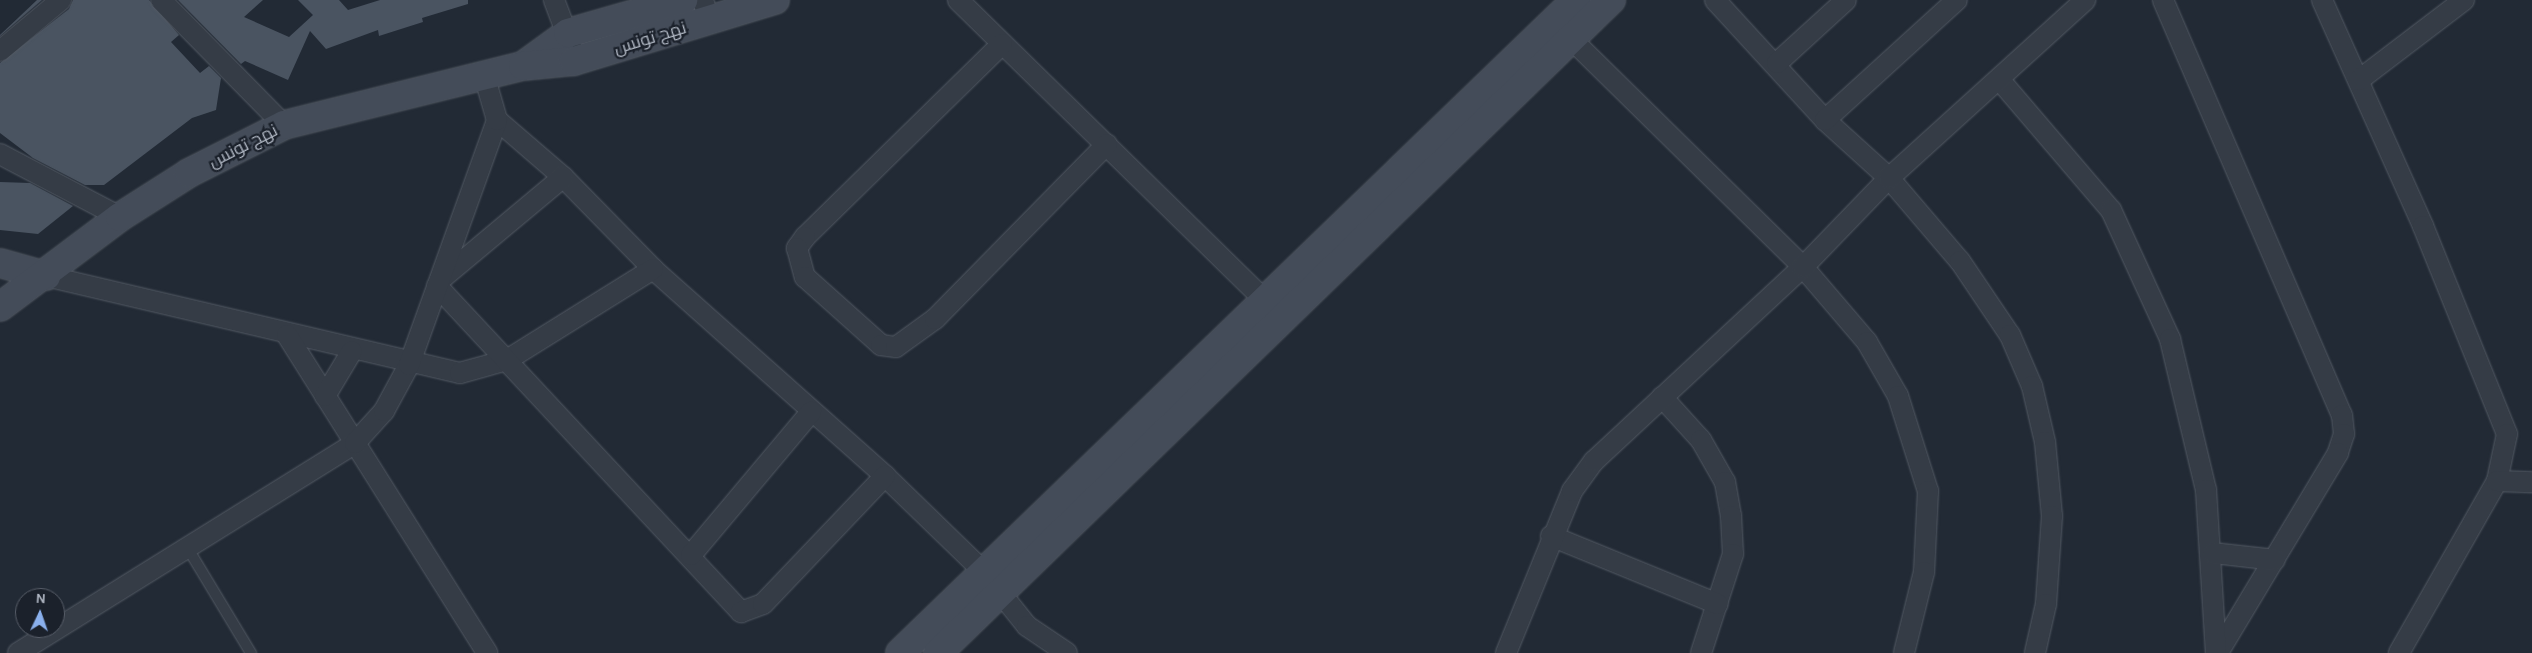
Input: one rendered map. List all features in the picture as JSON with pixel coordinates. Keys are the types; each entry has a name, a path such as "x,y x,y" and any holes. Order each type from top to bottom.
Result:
{"street":[{"path":"0,51 61,0"},
{"path":"161,0 284,125"},
{"path":"554,0 568,33 574,61"},
{"name":"نهج تونس","path":"523,66 568,33 683,0"},
{"name":"نهج تونس","path":"0,307 46,276 120,218 189,173 284,125 523,66 574,61 706,10 775,0"},
{"path":"958,0 1108,144 1273,308"},
{"path":"1562,31 1576,0"},
{"path":"900,653 991,580 1562,31 1611,0"},
{"path":"1715,0 1777,63 1825,120 1889,178 1960,261 2010,335 2032,386 2045,442 2052,516 2046,604 2036,653"},
{"path":"1777,63 1846,0"},
{"path":"1825,120 1957,0"},
{"path":"1506,653 1551,536 1572,491 1594,462 1803,267 1889,178 2086,0"},
{"path":"2162,0 2342,415 2344,434 2338,453 2276,560 2217,653"},
{"path":"2322,0 2359,80 2502,413 2507,434 2496,481 2399,653"},
{"path":"2359,80 2464,0"},
{"path":"1562,31 1803,267 1867,342 1898,396 1928,491 1924,572 1904,653"},
{"path":"1002,44 805,237 797,248 805,277 881,345 896,347 935,319 1108,144"},
{"path":"484,75 497,120 563,177 653,269 811,412 885,476 991,580 1027,626 1067,653"},
{"path":"1999,79 2111,210 2141,269 2170,339 2197,439 2213,553 2217,653"},
{"path":"18,653 355,443 394,397 409,364 497,120"},
{"path":"0,154 120,218"},
{"path":"438,284 563,177"},
{"path":"0,264 352,351 460,373 508,360 653,269"},
{"path":"438,284 692,555 735,606 749,612 763,604 885,476"},
{"path":"286,335 487,653"},
{"path":"326,396 352,351"},
{"path":"1662,397 1701,440 1725,482 1733,554 1701,653"},
{"path":"692,555 811,412"},
{"path":"2496,481 2532,482"},
{"path":"1551,536 1718,604"},
{"path":"2213,553 2276,560"},
{"path":"938,653 991,580"}],"lane":[{"path":"187,548 251,653"}],"building":[{"path":"37,0 42,0 0,36 0,35"},
{"path":"73,0 149,0 179,35 171,42 200,73 209,66 221,78 216,110 192,118 104,185 85,185 33,158 0,133 0,63 69,9"},
{"path":"178,0 263,0 244,17 289,37 313,15 298,0 339,0 348,10 380,0 468,0 468,4 422,18 423,22 379,36 378,30 326,49 310,31 288,80 245,61 241,64"},
{"path":"0,182 30,183 73,206 38,234 0,230"}]}
